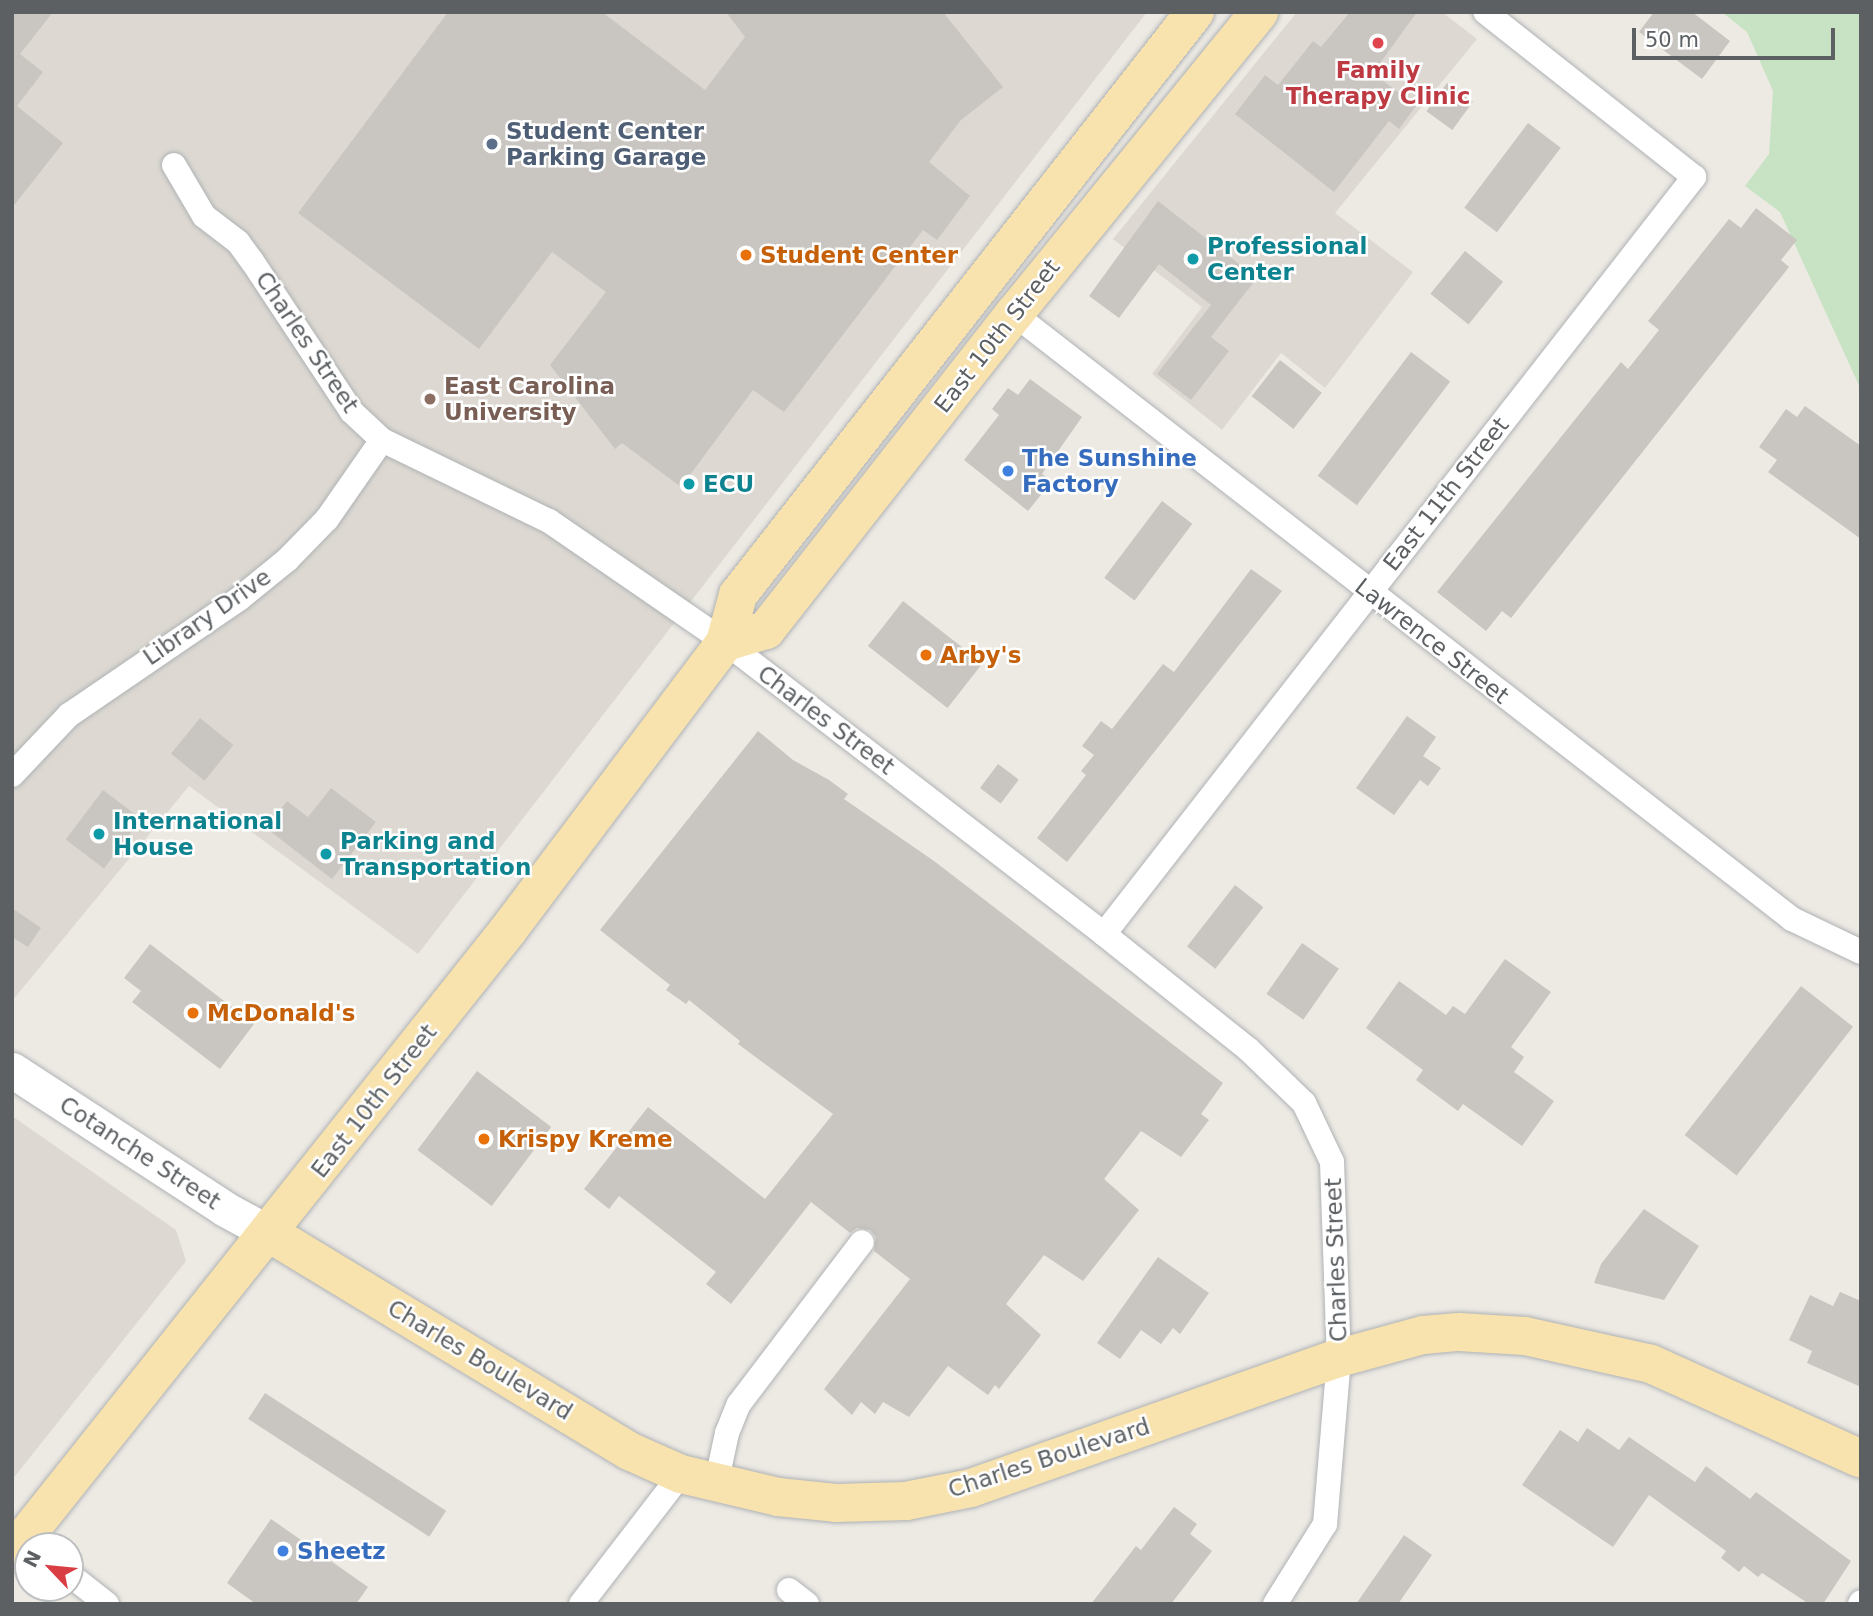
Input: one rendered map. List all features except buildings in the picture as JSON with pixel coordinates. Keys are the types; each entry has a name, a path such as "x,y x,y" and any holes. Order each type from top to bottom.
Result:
{"main road":[{"name":"East 10th Street","path":"34,1532 503,936 725,642 738,595 1195,12"},
{"path":"1193,94 1239,12"},
{"name":"East 10th Street","path":"725,642 766,630 1014,314 1259,12"},
{"name":"Cotanche Street","path":"12,1070 225,1209 269,1233"},
{"name":"Charles Boulevard","path":"269,1233 629,1451 699,1479 836,1503 906,1501 971,1488 1339,1358 1423,1335 1487,1332 1525,1336 1651,1364 1861,1459"}],"street":[{"name":"East 11th Street","path":"1104,934 1694,177 1485,12"},
{"name":"Charles Street","path":"174,165 204,216 238,242 253,261 352,412 383,440 549,521 725,642 1104,934 1248,1049 1304,1103 1332,1162 1339,1358 1325,1524 1275,1604"},
{"name":"Lawrence Street","path":"1014,314 1369,594 1792,919 1861,952"},
{"name":"Library Drive","path":"12,775 69,715 239,599 287,560 327,519 383,440"},
{"path":"581,1604 699,1479 727,1433 739,1404 862,1241"},
{"path":"84,1586 107,1604"}],"shaded area":[{"name":"East Carolina University","path":"12,12 1147,12 418,954 189,786 12,1001"},
{"path":"1297,12 1442,12 1477,39 1335,213 1413,272 1325,388 1281,353 1222,430 1152,374 1202,307 1113,239"},
{"path":"12,1116 176,1230 186,1261 12,1480"}],"green space":[{"path":"1722,12 1861,12 1861,390 1780,212 1745,186 1769,154 1773,91 1747,32"}],"place":[{"name":"Family Therapy Clinic","path":"1378,43"},
{"name":"Student Center Parking Garage","path":"492,144"},
{"name":"Student Center","path":"746,255"},
{"name":"Professional Center","path":"1193,259"},
{"name":"East Carolina University","path":"430,399"},
{"name":"The Sunshine Factory","path":"1008,471"},
{"name":"ECU","path":"689,484"},
{"name":"Arby's","path":"926,655"},
{"name":"International House","path":"99,834"},
{"name":"Parking and Transportation","path":"326,854"},
{"name":"McDonald's","path":"193,1013"},
{"name":"Krispy Kreme","path":"484,1139"},
{"name":"Sheetz","path":"283,1551"}]}
